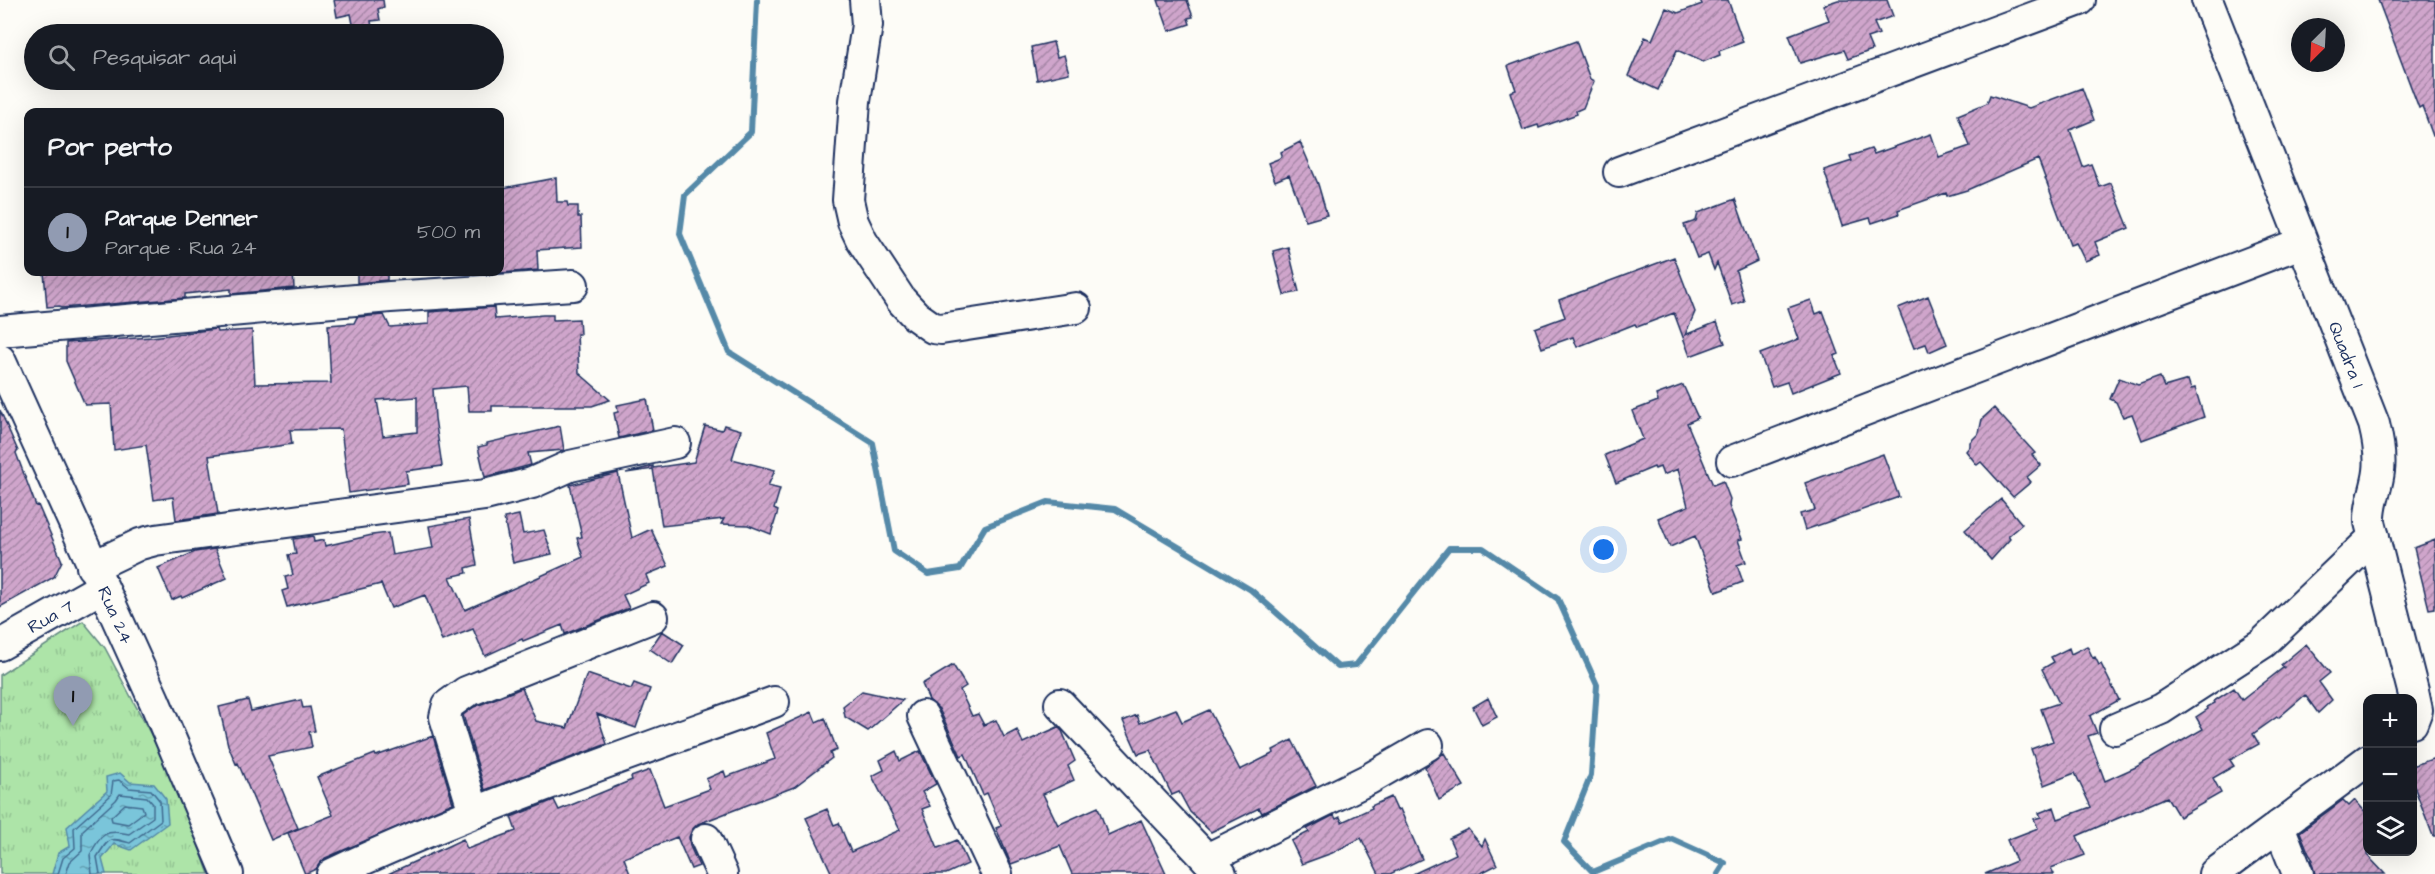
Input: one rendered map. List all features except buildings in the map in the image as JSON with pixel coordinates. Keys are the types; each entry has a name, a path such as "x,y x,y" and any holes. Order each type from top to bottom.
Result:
{"street":[{"path":"865,0 867,26 855,101 848,200 853,222 862,241 900,300 916,316 933,328 941,329 1076,308"},
{"path":"1619,172 2080,0"},
{"name":"Quadra 1","path":"2207,0 2377,435 2379,470 2369,514 2414,694"},
{"path":"1732,460 2301,243"},
{"path":"0,331 390,297 573,285"},
{"name":"Rua 24","path":"0,360 154,700 228,874"},
{"name":"Rua 7","path":"0,645 140,544 155,540 485,495 532,483 570,466 675,443"},
{"path":"2115,729 2161,709 2263,643 2374,537"},
{"path":"474,812 445,717 448,705 460,695 652,617"},
{"path":"332,874 474,812 774,702"},
{"path":"1060,704 1214,867 1428,745"},
{"path":"923,716 997,874"},
{"path":"2214,874 2363,763"},
{"path":"2279,826 2298,874"},
{"path":"706,839 722,874"}],"green space":[{"path":"83,621 105,648 173,776 209,874 0,874 0,675"}],"water":[{"path":"120,773 130,782 154,784 166,799 168,823 131,850 114,844 102,859 106,874 52,874 58,853 70,846 67,827 107,791 106,777"}],"waterway":[{"path":"757,0 751,132 685,195 680,234 729,352 873,443 894,551 928,574 960,569 985,527 1048,502 1115,509 1251,590 1338,667 1356,665 1449,548 1483,548 1558,599 1597,685 1591,775 1564,842 1593,872 1672,839 1725,863 1718,874"}],"place":[{"name":"Parque Denner","path":"73,726"}]}
